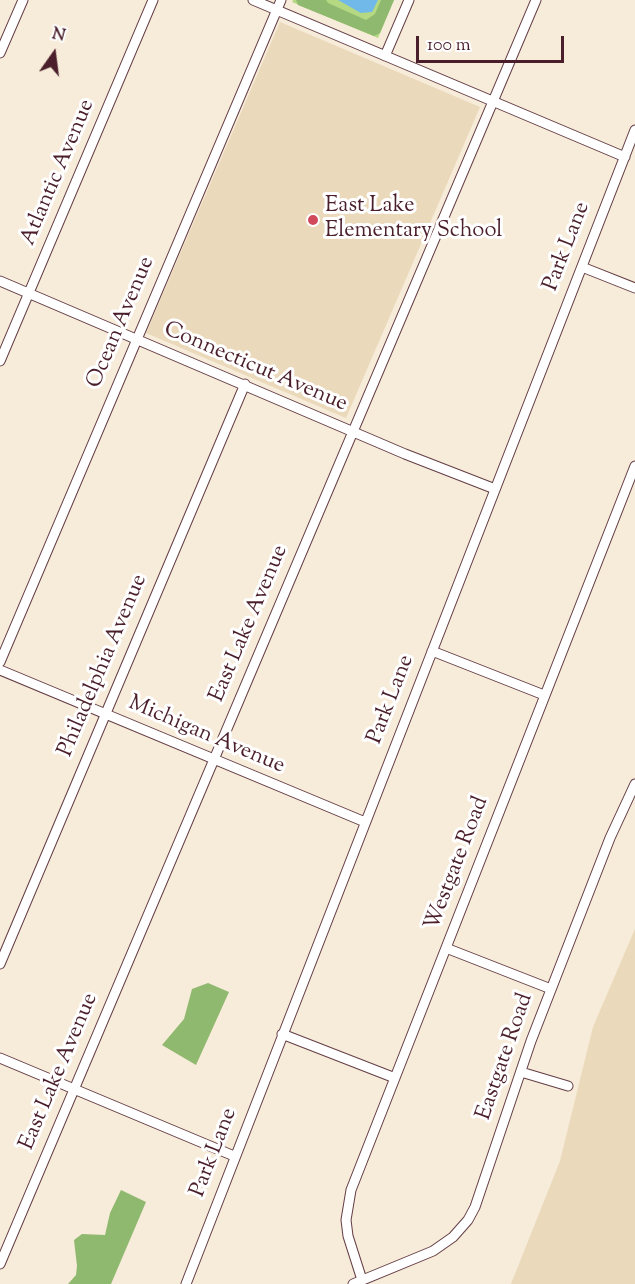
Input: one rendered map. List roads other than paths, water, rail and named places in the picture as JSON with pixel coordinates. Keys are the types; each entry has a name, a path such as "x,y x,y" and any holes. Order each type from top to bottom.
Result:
{"street":[{"path":"0,53 23,0"},
{"name":"Atlantic Avenue","path":"0,361 153,0"},
{"path":"253,0 625,157"},
{"name":"Ocean Avenue","path":"0,662 281,0"},
{"path":"385,56 409,0"},
{"name":"East Lake Avenue","path":"0,1264 536,0"},
{"name":"Park Lane","path":"186,1284 635,130"},
{"path":"582,267 635,288"},
{"name":"Connecticut Avenue","path":"0,281 405,454 495,489"},
{"name":"Philadelphia Avenue","path":"0,964 245,384"},
{"name":"Westgate Road","path":"362,1280 348,1236 346,1209 351,1190 635,466"},
{"path":"432,651 544,695"},
{"name":"Michigan Avenue","path":"0,670 365,822"},
{"name":"Eastgate Road","path":"353,1284 433,1251 453,1237 468,1220 482,1188 551,988 610,838 635,784"},
{"path":"446,948 551,988"},
{"path":"282,1034 395,1078"},
{"path":"0,1058 234,1156"},
{"path":"521,1072 568,1086"}],"water":[{"path":"338,0 378,0 372,12 361,13"}],"place":[{"name":"East Lake Elementary School","path":"313,220"}]}
